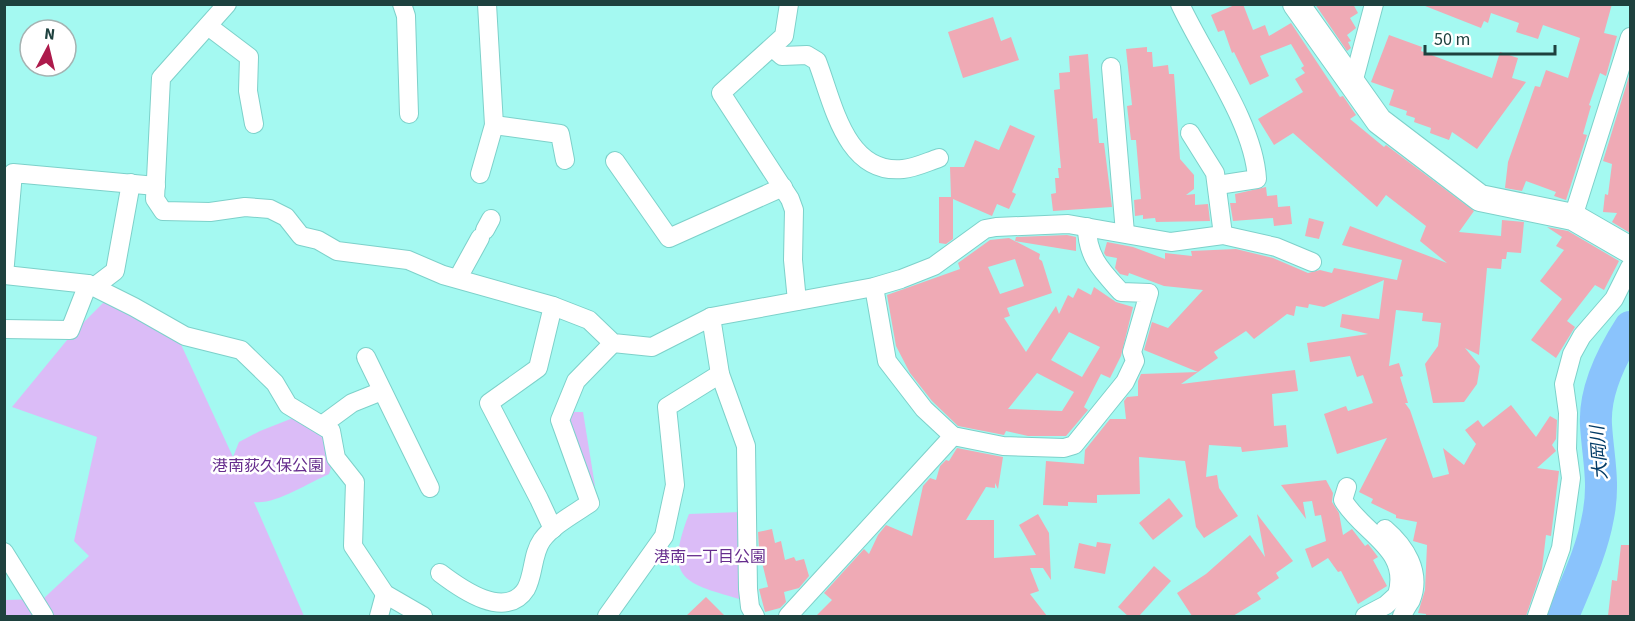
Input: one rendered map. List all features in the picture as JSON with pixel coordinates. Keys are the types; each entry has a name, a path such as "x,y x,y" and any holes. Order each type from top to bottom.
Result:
{"street":[{"path":"227,4 161,78 155,199 163,211 210,212 245,207 270,209 286,217 301,236 318,240 337,252 408,260 458,278 553,306 589,320 613,343 652,347 711,317 874,287 934,266 985,230 1068,224 1171,242 1223,235 1276,247 1312,262"},
{"path":"402,4 406,16 409,114"},
{"path":"480,174 494,125 487,4"},
{"path":"789,4 784,36 721,93 783,187 794,210 793,260 797,301"},
{"path":"1180,4 1242,125 1256,161 1257,179 1218,185"},
{"path":"1296,4 1379,121 1480,198 1573,217 1630,249"},
{"path":"1353,82 1374,4"},
{"path":"208,26 249,57 248,91 254,124"},
{"path":"1573,217 1630,37"},
{"path":"773,48 782,56 807,55 817,61 850,147 862,158 874,165 902,169 939,158"},
{"path":"1111,67 1125,233"},
{"path":"494,125 560,134 566,160"},
{"path":"1190,133 1215,173 1223,235"},
{"path":"615,160 669,238 783,187"},
{"path":"156,186 13,173 5,275 91,286 184,336 241,350 275,384 288,405 331,431 336,458 355,482 353,546 385,594 423,616"},
{"path":"4,329 70,330 91,286 115,271 131,183"},
{"path":"874,287 887,361 924,408 953,436 1003,446 1064,448 1074,445 1125,382 1135,361 1131,352 1149,293 1121,292 1100,269 1087,245 1087,227"},
{"path":"458,278 485,229"},
{"path":"1537,616 1561,548 1571,478 1567,449 1568,412 1564,384 1572,354 1582,336 1614,300 1630,267"},
{"path":"553,306 537,368 489,403 540,499 553,529"},
{"path":"711,317 720,374 746,446 748,589 750,607 755,616"},
{"path":"440,573 474,598 501,606 517,601 526,589 541,542 553,529 590,503 560,420 576,381 613,343"},
{"path":"366,357 430,488"},
{"path":"607,616 664,536 675,485 667,407 720,374"},
{"path":"322,425 352,403 382,390"},
{"path":"788,616 953,436"},
{"path":"1365,616 1397,595 1400,586 1399,569 1397,561 1382,540 1352,514 1344,500 1347,487 1358,509 1388,531 1405,549 1412,563 1412,598 1402,616"},
{"path":"4,552 44,616"},
{"path":"379,616 385,594"}],"green space":[{"name":"港南荻久保公園","path":"108,298 178,338 233,457 239,442 293,418 325,438 331,468 329,474 281,497 254,502 304,616 5,616 4,600 43,599 89,556 74,541 97,437 12,407 72,334"},
{"path":"568,412 583,412 595,486 588,488 564,422"},
{"name":"港南一丁目公園","path":"741,512 743,600 706,589 684,576 679,566 678,553 689,514"}],"building":[{"path":"1237,4 1243,4 1253,30 1265,25 1269,36 1291,23 1340,97 1343,96 1356,115 1350,119 1384,147 1386,145 1474,211 1459,232 1501,236 1502,220 1524,222 1521,253 1507,252 1506,259 1502,259 1501,269 1487,268 1479,355 1465,348 1480,366 1477,384 1464,402 1433,403 1425,364 1438,346 1441,323 1422,321 1423,313 1396,310 1389,366 1399,363 1403,376 1400,377 1408,403 1405,403 1410,410 1433,478 1449,474 1443,448 1464,465 1476,444 1465,430 1478,420 1483,427 1511,405 1536,437 1550,416 1557,420 1556,439 1552,445 1556,451 1537,468 1559,471 1551,536 1546,535 1542,569 1526,616 1426,616 1426,614 1418,613 1425,590 1427,545 1413,541 1417,522 1396,518 1396,515 1371,503 1373,499 1359,492 1387,438 1337,454 1324,414 1346,406 1348,411 1373,403 1363,375 1357,377 1350,356 1310,362 1307,343 1368,334 1340,327 1342,314 1379,319 1384,280 1324,307 1309,304 1308,308 1296,306 1294,316 1287,314 1254,339 1246,331 1214,352 1218,358 1198,372 1144,350 1152,322 1168,328 1203,290 1164,286 1129,273 1128,276 1120,274 1115,268 1117,258 1106,256 1104,253 1107,242 1133,247 1165,259 1165,253 1192,256 1191,251 1236,249 1273,258 1308,273 1320,270 1332,273 1334,268 1397,280 1402,260 1342,245 1350,226 1447,263 1420,241 1426,226 1386,195 1377,207 1293,133 1274,145 1258,119 1303,92 1295,79 1305,73 1301,68 1304,66 1291,44 1260,56 1269,76 1250,85 1234,52 1232,53 1224,30 1218,32 1211,15"},
{"path":"1315,4 1353,4 1358,13 1350,18 1356,28 1347,35 1351,41 1348,42 1351,48 1347,51"},
{"path":"1420,4 1612,4 1604,33 1617,36 1606,76 1600,73 1589,105 1591,106 1583,134 1587,135 1566,200 1554,196 1556,192 1526,181 1522,191 1505,188 1508,162 1535,86 1540,87 1546,70 1568,78 1580,38 1543,25 1538,39 1516,32 1519,23 1491,13 1488,23 1484,21 1481,28"},
{"path":"993,17 1001,41 1011,37 1019,60 963,78 948,32"},
{"path":"1389,35 1422,47 1421,51 1492,78 1500,52 1518,58 1512,78 1526,82 1477,149 1452,132 1449,140 1430,133 1431,128 1414,122 1415,118 1406,115 1407,111 1389,105 1394,90 1371,82"},
{"path":"1147,47 1147,52 1152,52 1153,67 1168,65 1169,74 1174,74 1180,159 1194,175 1194,189 1186,195 1195,194 1195,205 1208,204 1210,221 1156,222 1155,218 1143,219 1143,215 1135,216 1134,200 1141,199 1136,140 1131,140 1127,106 1132,105 1126,49"},
{"path":"1088,54 1093,119 1097,118 1099,143 1104,143 1112,207 1053,211 1051,194 1056,193 1055,178 1059,178 1058,168 1061,168 1054,90 1060,89 1059,73 1070,72 1069,56"},
{"path":"1630,73 1630,233 1612,222 1617,213 1603,212 1612,164 1603,161"},
{"path":"1010,125 1035,136 1012,192 1016,194 1009,209 997,204 992,216 953,199 953,239 946,244 939,243 939,197 951,197 950,167 964,167 975,140 999,150"},
{"path":"1266,187 1267,196 1277,195 1278,207 1290,206 1292,224 1274,226 1273,218 1233,221 1230,203 1236,203 1235,194"},
{"path":"1309,218 1324,222 1319,239 1305,236"},
{"path":"1547,227 1568,231 1619,261 1604,290 1595,285 1567,321 1575,327 1556,358 1531,340 1562,299 1540,281 1564,250 1556,246 1562,237"},
{"path":"1067,235 1076,237 1076,251 1015,241 1016,237"},
{"path":"1009,238 1040,254 1039,259 1042,261 1052,293 1007,308 1010,316 1004,318 1026,352 1056,306 1059,314 1068,295 1073,298 1078,288 1091,295 1094,287 1116,302 1133,307 1121,356 1110,378 1101,374 1084,407 1088,410 1066,436 1028,436 1006,431 1004,435 958,426 932,401 910,373 896,346 887,295 960,269 958,263 990,240","holes":["1015,259 1024,286 1000,294 988,267","1069,332 1100,347 1082,377 1051,360","1037,373 1074,392 1062,411 1008,409"]},
{"path":"1295,370 1298,391 1272,394 1274,426 1286,425 1288,447 1242,452 1241,447 1209,445 1206,477 1217,475 1219,488 1238,516 1204,538 1196,527 1185,461 1139,457 1140,494 1097,495 1097,503 1068,502 1068,506 1043,505 1046,461 1084,464 1085,450 1110,419 1126,419 1124,401 1127,397 1138,396 1138,381 1141,374 1198,372 1181,384"},
{"path":"957,448 1003,457 998,489 995,483 995,488 986,487 966,520 994,520 994,558 1036,555 1019,525 1038,514 1049,533 1051,580 1043,568 1030,568 1039,591 1030,594 1047,616 816,616 832,600 824,593 864,549 869,554 878,535 886,525 912,536 923,486 930,478 936,480 940,466 946,460 949,461"},
{"path":"1326,480 1333,493 1332,502 1339,513 1343,535 1352,529 1365,546 1368,544 1378,557 1373,560 1387,586 1358,604 1341,571 1338,572 1328,558 1312,568 1305,549 1326,541 1321,515 1315,516 1312,501 1303,502 1306,519 1281,485"},
{"path":"1169,498 1183,516 1153,540 1139,523"},
{"path":"1257,514 1293,561 1276,573 1279,578 1257,593 1261,599 1233,616 1192,616 1177,593 1206,574 1250,535 1265,557"},
{"path":"772,529 775,543 781,541 785,560 794,557 796,561 804,559 809,576 799,588 784,592 786,602 780,608 765,612 759,589 768,587 759,550 758,532"},
{"path":"1097,542 1111,544 1105,574 1074,568 1079,543 1096,547"},
{"path":"1621,545 1630,545 1630,616 1608,616 1612,580 1617,581"},
{"path":"1154,566 1171,581 1139,616 1128,616 1118,607"},
{"path":"706,597 725,616 686,616"}],"waterway":[{"name":"大岡川","path":"1563,616 1588,555 1600,505 1601,482 1596,412 1601,386 1611,361 1630,327"}]}
